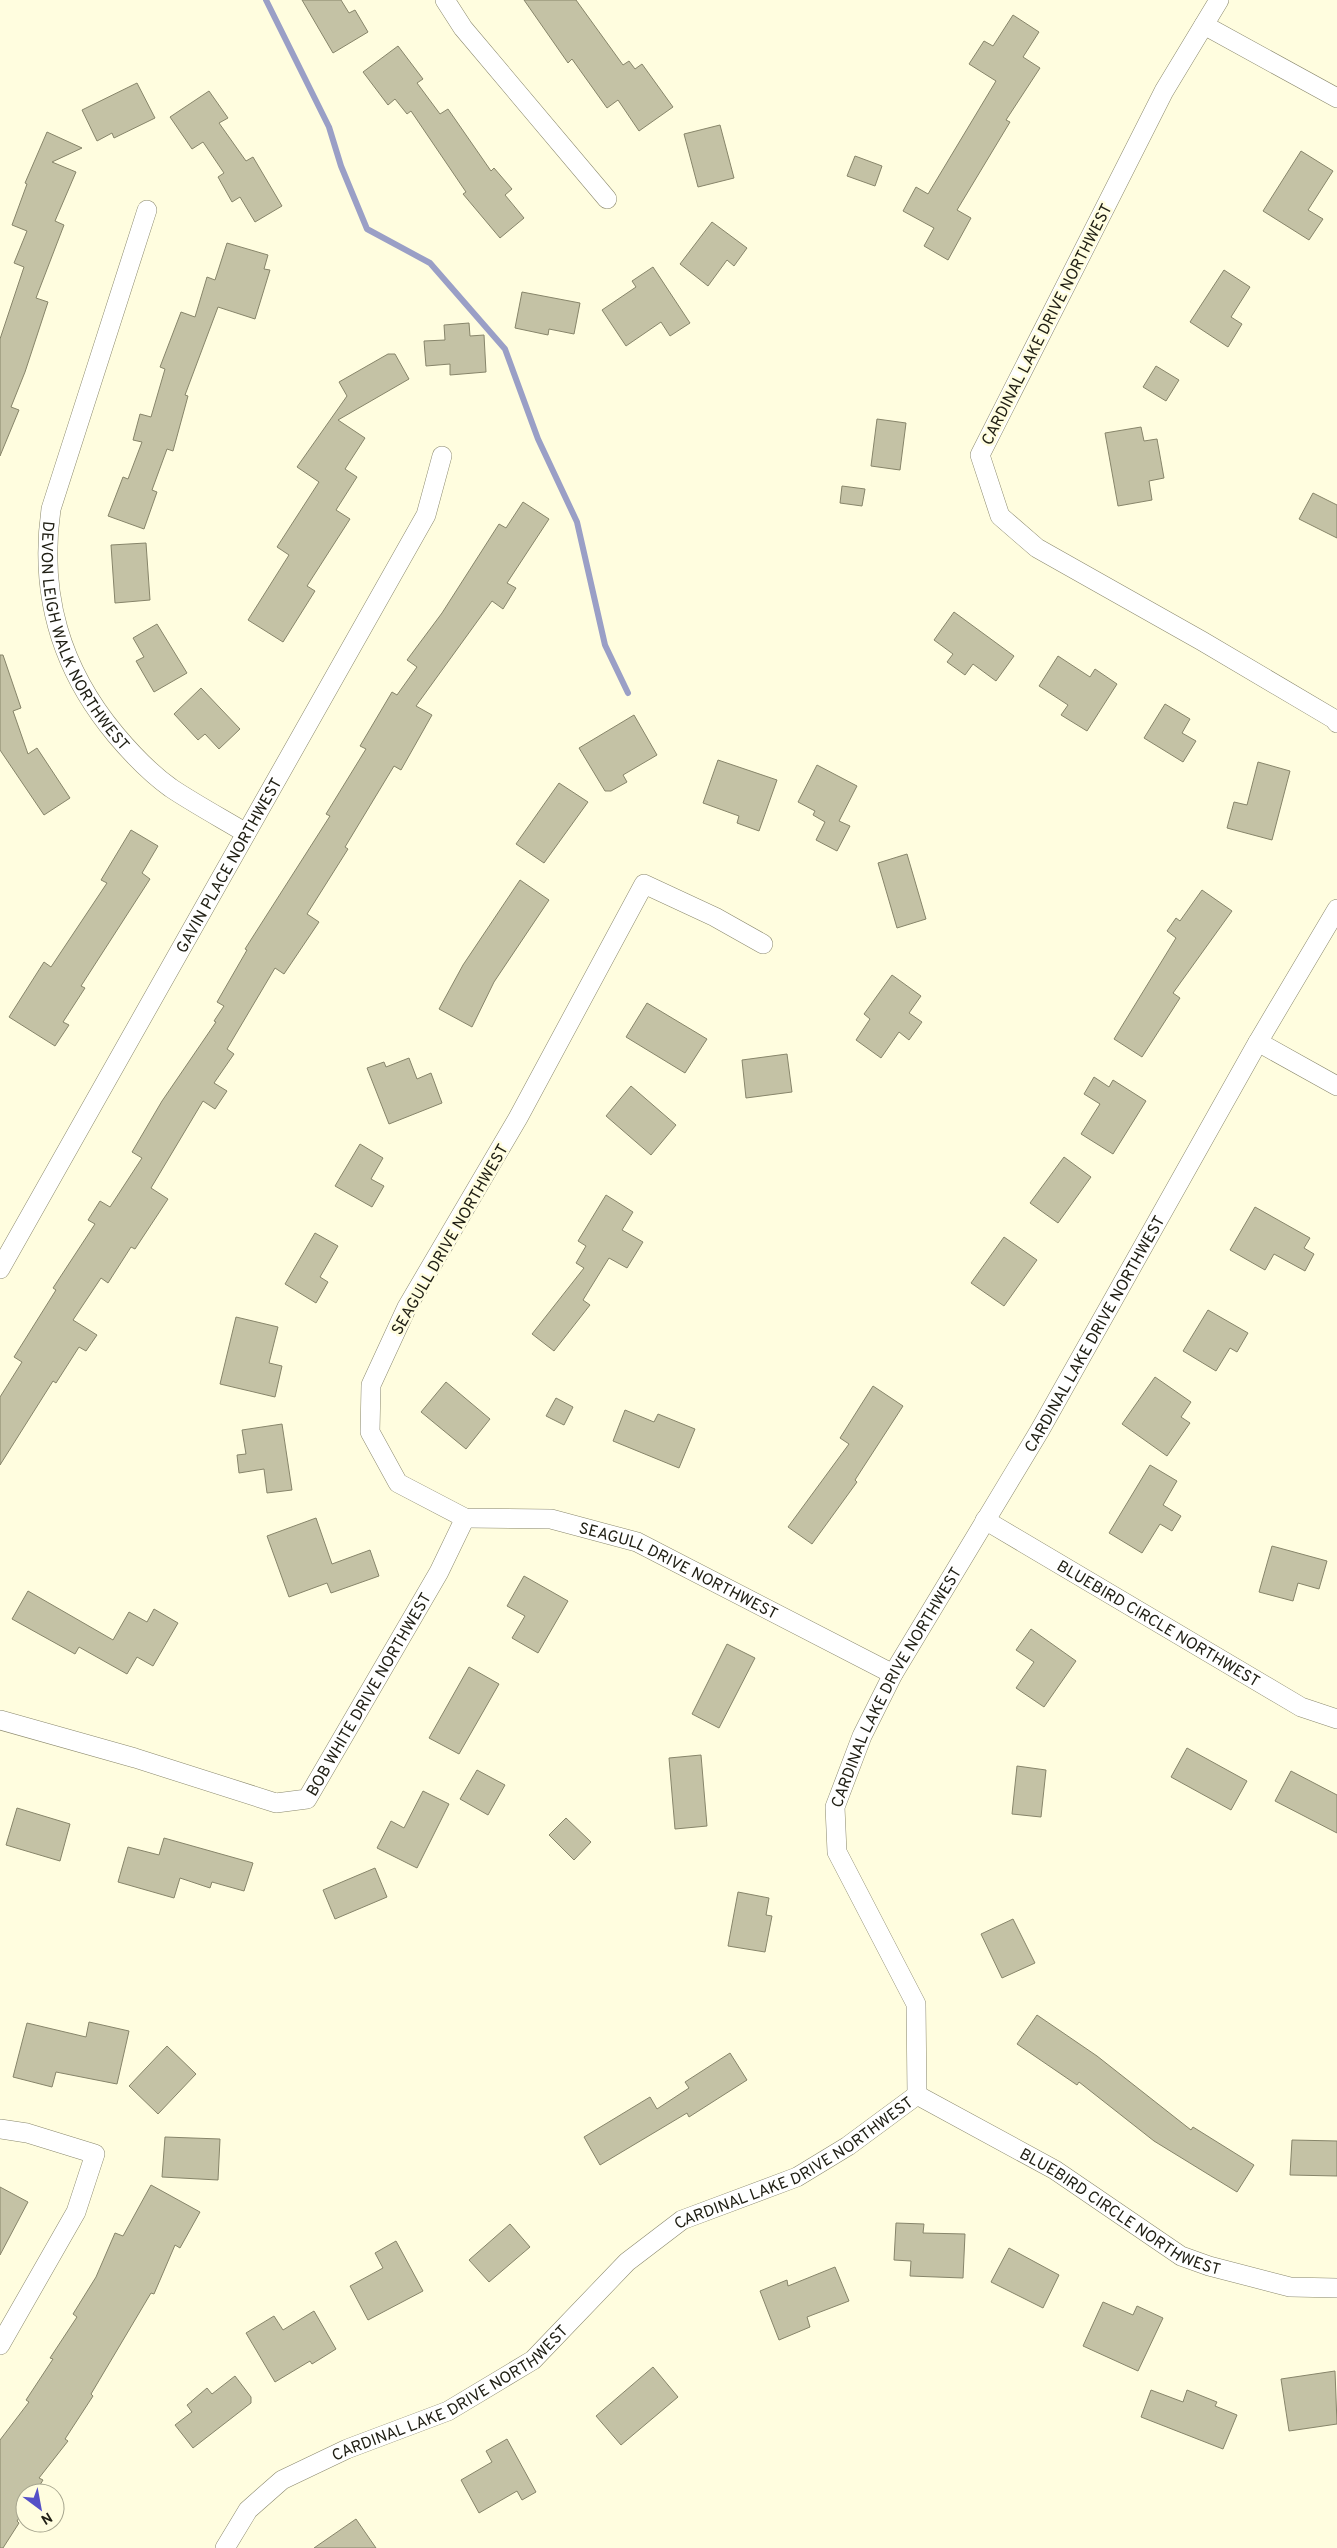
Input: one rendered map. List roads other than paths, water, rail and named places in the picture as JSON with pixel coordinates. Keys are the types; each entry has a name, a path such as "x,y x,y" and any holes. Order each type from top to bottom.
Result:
{"street":[{"path":"445,0 463,28 607,199"},
{"name":"CARDINAL LAKE DRIVE NORTHWEST","path":"1219,0 1164,91 980,455 1000,516 1037,548 1202,641 1334,719 1337,723"},
{"path":"1204,25 1337,98"},
{"name":"DEVON LEIGH WALK NORTHWEST","path":"147,210 50,508 46,543 47,574 59,633 84,692 123,744 170,787 246,833"},
{"name":"GAVIN PLACE NORTHWEST","path":"2,1259 426,515 442,456"},
{"name":"SEAGULL DRIVE NORTHWEST","path":"763,944 715,918 644,884 518,1118 407,1306 371,1385 370,1432 398,1482 465,1518 551,1519 637,1542 893,1674"},
{"name":"CARDINAL LAKE DRIVE NORTHWEST","path":"225,2548 248,2510 282,2480 347,2449 448,2411 533,2360 627,2262 682,2220 797,2177 848,2146 917,2095 916,2004 837,1852 835,1808 862,1736 893,1674 1040,1430 1258,1042 1337,909"},
{"path":"1258,1042 1337,1086"},
{"name":"BOB WHITE DRIVE NORTHWEST","path":"0,1720 135,1758 276,1803 308,1799 439,1572 465,1518"},
{"name":"BLUEBIRD CIRCLE NORTHWEST","path":"985,1520 1301,1707 1337,1719"},
{"name":"BLUEBIRD CIRCLE NORTHWEST","path":"917,2095 1055,2170 1181,2256 1209,2266 1290,2287 1337,2288"},
{"path":"0,2129 27,2133 96,2154 76,2212 0,2345"}],"waterway":[{"path":"266,0 329,127 341,166 367,229 430,263 505,349 538,439 577,522 605,645 628,693"}]}
